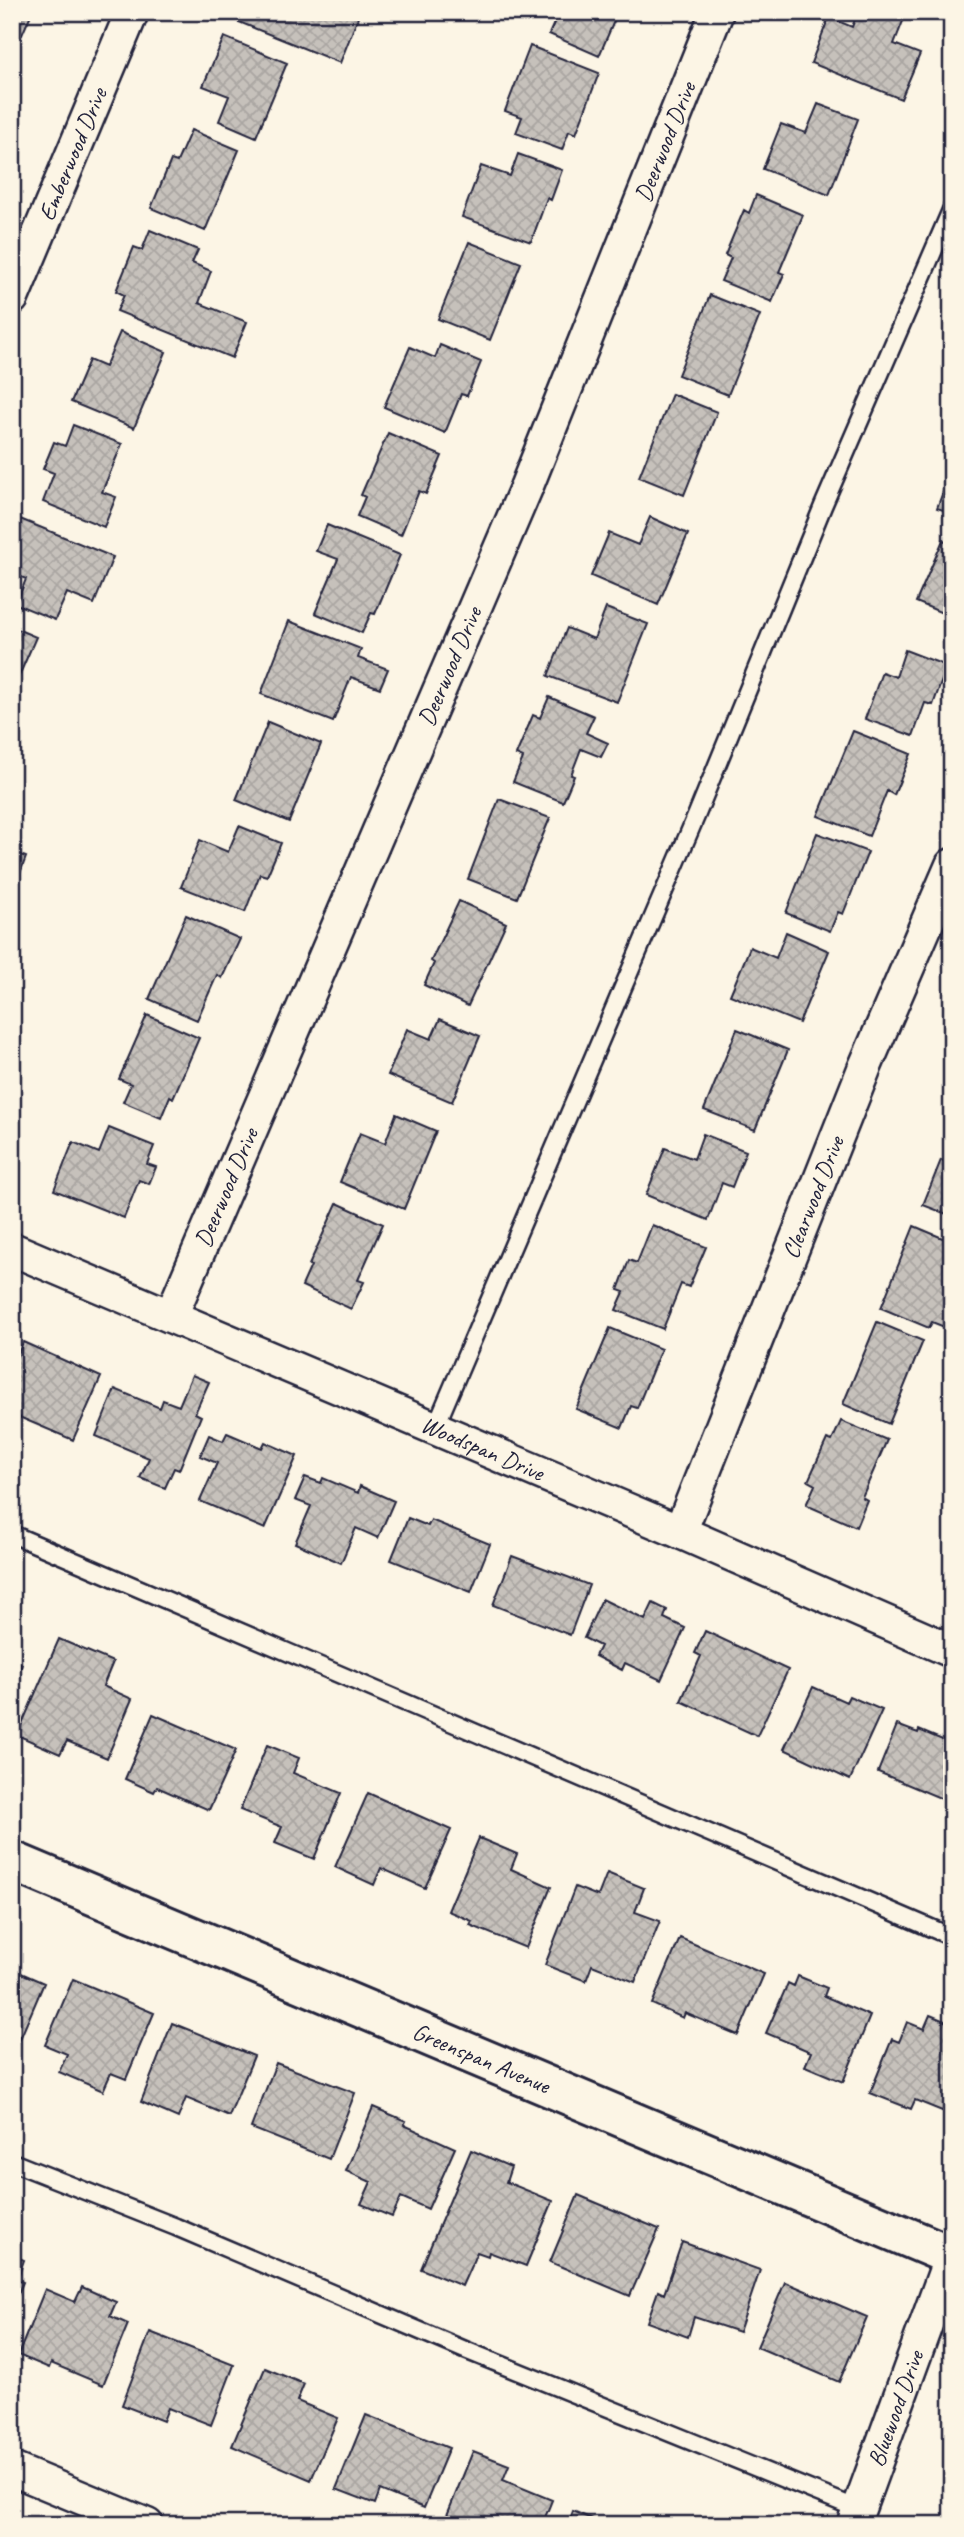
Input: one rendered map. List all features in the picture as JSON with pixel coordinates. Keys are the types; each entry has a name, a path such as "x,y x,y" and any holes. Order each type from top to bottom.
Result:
{"street":[{"name":"Emberwood Drive","path":"12,298 132,12"},
{"name":"Deerwood Drive","path":"172,1316 526,488 717,12"},
{"name":"Clearwood Drive","path":"680,1532 864,1069 952,865"},
{"name":"Woodspan Drive","path":"12,1249 680,1532 952,1651"},
{"name":"Greenspan Avenue","path":"12,1861 952,2255"},
{"name":"Bluewood Drive","path":"855,2517 952,2255"},
{"path":"12,2469 148,2525"}],"lane":[{"path":"435,1428 697,814 823,506 952,208"},
{"path":"12,1534 952,1937"},
{"path":"12,2162 176,2227 855,2517"}],"building":[{"path":"12,12 32,12 22,35 12,31"},
{"path":"237,12 360,12 340,63 234,20"},
{"path":"559,12 618,12 599,56 549,34"},
{"path":"858,12 895,12 905,16 894,44 920,54 901,99 811,63 829,17 852,27"},
{"path":"224,37 287,63 256,137 219,121 229,96 203,86"},
{"path":"530,46 599,73 576,134 569,131 562,150 516,133 522,117 505,111"},
{"path":"818,104 858,119 829,195 763,169 781,124 806,133"},
{"path":"191,130 239,150 205,231 151,208 171,160 177,162"},
{"path":"518,154 562,170 551,200 547,198 531,242 462,217 481,166 510,176"},
{"path":"756,195 803,215 779,272 784,274 772,302 721,281 731,258 725,255 744,210 749,213"},
{"path":"150,230 198,250 192,263 211,271 199,303 247,322 232,358 117,311 124,295 116,291 134,247 142,250"},
{"path":"469,242 521,263 490,340 438,319"},
{"path":"710,295 760,315 728,395 678,375"},
{"path":"120,332 166,352 134,428 71,402 89,360 105,367"},
{"path":"440,345 481,362 467,396 461,394 445,433 384,407 410,347 435,358"},
{"path":"672,394 717,412 684,495 639,477"},
{"path":"73,425 122,444 102,492 116,497 104,527 43,502 54,473 43,469 54,442 65,446"},
{"path":"388,433 442,456 426,494 419,491 401,535 357,516 365,497 361,495"},
{"path":"952,468 952,513 937,508"},
{"path":"650,517 688,534 658,605 591,576 609,533 638,545"},
{"path":"20,519 113,557 94,604 67,593 55,620 16,604 26,579 12,573 12,539"},
{"path":"327,525 400,555 375,614 371,613 362,633 315,613 338,559 316,551"},
{"path":"943,540 952,544 952,617 916,602"},
{"path":"606,608 648,624 617,702 548,676 567,628 594,639"},
{"path":"289,621 361,649 358,658 388,669 380,688 351,677 333,722 261,694"},
{"path":"12,627 36,637 12,692"},
{"path":"905,650 947,666 933,705 925,703 913,736 865,719 882,672 896,677"},
{"path":"549,697 594,716 586,733 608,743 601,757 581,749 563,802 513,782 523,758 516,755 533,715 540,718"},
{"path":"268,722 321,744 289,822 236,800"},
{"path":"853,731 911,754 894,795 887,791 869,836 818,816"},
{"path":"499,799 550,818 517,898 468,879"},
{"path":"239,826 281,843 267,876 260,874 245,912 181,887 200,840 228,852"},
{"path":"817,833 868,852 843,914 838,912 830,931 786,913"},
{"path":"12,852 26,857 16,884 12,882"},
{"path":"459,901 506,923 468,1006 424,985 434,963 431,961"},
{"path":"186,915 240,939 222,978 217,975 197,1020 149,999"},
{"path":"786,932 829,951 799,1023 730,995 750,947 776,958"},
{"path":"147,1015 199,1038 173,1098 170,1096 161,1118 123,1102 131,1084 119,1079"},
{"path":"440,1019 480,1036 452,1102 388,1075 407,1029 431,1039"},
{"path":"737,1029 788,1050 755,1130 704,1110"},
{"path":"396,1114 436,1131 404,1209 340,1182 360,1133 385,1143"},
{"path":"109,1128 154,1146 147,1164 156,1167 149,1184 139,1180 124,1218 54,1190 73,1142 99,1153"},
{"path":"703,1134 746,1151 732,1187 722,1183 708,1220 646,1195 665,1148 694,1159"},
{"path":"941,1160 952,1164 952,1216 923,1205"},
{"path":"337,1203 383,1224 358,1280 364,1282 351,1309 302,1286"},
{"path":"652,1225 706,1247 689,1287 681,1284 663,1329 616,1310 624,1292 618,1290 629,1260 637,1263"},
{"path":"914,1226 952,1242 952,1330 932,1322 929,1328 881,1308"},
{"path":"877,1322 923,1341 889,1424 843,1404"},
{"path":"610,1328 661,1349 637,1408 631,1406 622,1428 576,1409"},
{"path":"23,1342 101,1377 73,1440 12,1414 12,1367"},
{"path":"192,1375 209,1382 195,1413 201,1416 179,1470 174,1468 165,1488 140,1478 149,1458 96,1436 115,1389 160,1408 163,1400 179,1406"},
{"path":"841,1421 887,1440 862,1497 867,1500 856,1527 806,1505 815,1485 808,1481 827,1439 832,1441"},
{"path":"227,1433 262,1448 265,1442 297,1456 265,1529 200,1501 217,1463 200,1456 209,1435 223,1441"},
{"path":"305,1477 321,1483 323,1478 358,1493 360,1486 394,1501 378,1538 356,1528 341,1563 295,1543 311,1506 295,1500"},
{"path":"408,1518 428,1526 431,1520 490,1544 471,1592 391,1560"},
{"path":"512,1556 589,1585 570,1635 493,1605"},
{"path":"602,1599 645,1620 653,1603 667,1610 664,1618 685,1628 661,1680 625,1663 622,1670 595,1656 600,1646 584,1638"},
{"path":"705,1631 788,1670 757,1736 681,1701 701,1656 695,1653"},
{"path":"59,1639 113,1662 103,1686 132,1699 107,1758 67,1741 60,1754 17,1735"},
{"path":"12,1660 22,1664 12,1686"},
{"path":"813,1687 846,1702 849,1696 882,1710 850,1780 784,1749"},
{"path":"153,1714 236,1750 209,1810 157,1787 154,1792 125,1779"},
{"path":"897,1725 918,1733 919,1730 952,1744 952,1803 878,1772"},
{"path":"267,1745 299,1758 293,1773 341,1793 314,1859 275,1843 282,1827 240,1810"},
{"path":"368,1793 451,1830 425,1888 381,1868 374,1885 335,1867"},
{"path":"479,1838 517,1854 511,1869 551,1887 526,1948 470,1925 472,1921 448,1911"},
{"path":"607,1873 644,1888 635,1912 660,1921 635,1982 592,1965 586,1981 545,1965 575,1887 598,1896"},
{"path":"680,1938 764,1974 738,2035 685,2013 683,2018 652,2004"},
{"path":"12,1969 44,1983 17,2046 12,2044"},
{"path":"798,1976 827,1988 824,1996 870,2016 843,2082 805,2066 811,2052 766,2033 788,1983 794,1986"},
{"path":"73,1979 154,2013 126,2079 111,2073 103,2091 59,2072 67,2054 45,2045"},
{"path":"930,2015 952,2024 952,2115 915,2100 911,2109 870,2093 892,2039 899,2042 907,2022 924,2029"},
{"path":"172,2023 254,2056 229,2116 186,2098 178,2118 141,2102"},
{"path":"276,2063 355,2093 329,2159 251,2128"},
{"path":"373,2107 406,2121 404,2125 455,2148 428,2209 401,2197 392,2217 361,2204 371,2182 346,2171"},
{"path":"471,2150 511,2167 506,2182 553,2201 526,2266 489,2252 488,2256 477,2252 462,2286 421,2269"},
{"path":"578,2195 659,2229 630,2296 550,2262"},
{"path":"682,2242 760,2270 739,2332 694,2317 688,2337 647,2322 658,2291 664,2294"},
{"path":"12,2255 24,2260 17,2280 23,2282 12,2308"},
{"path":"785,2282 867,2317 839,2382 757,2347"},
{"path":"82,2287 116,2302 110,2316 128,2324 103,2385 51,2363 49,2368 18,2355 45,2289 75,2302"},
{"path":"150,2332 234,2365 211,2425 168,2408 163,2421 122,2405"},
{"path":"265,2368 304,2384 297,2401 338,2418 311,2480 232,2446"},
{"path":"366,2415 449,2448 424,2508 380,2490 375,2504 336,2489"},
{"path":"473,2451 509,2465 503,2480 552,2500 542,2525 443,2525"},
{"path":"573,2511 606,2525 568,2525"}]}
